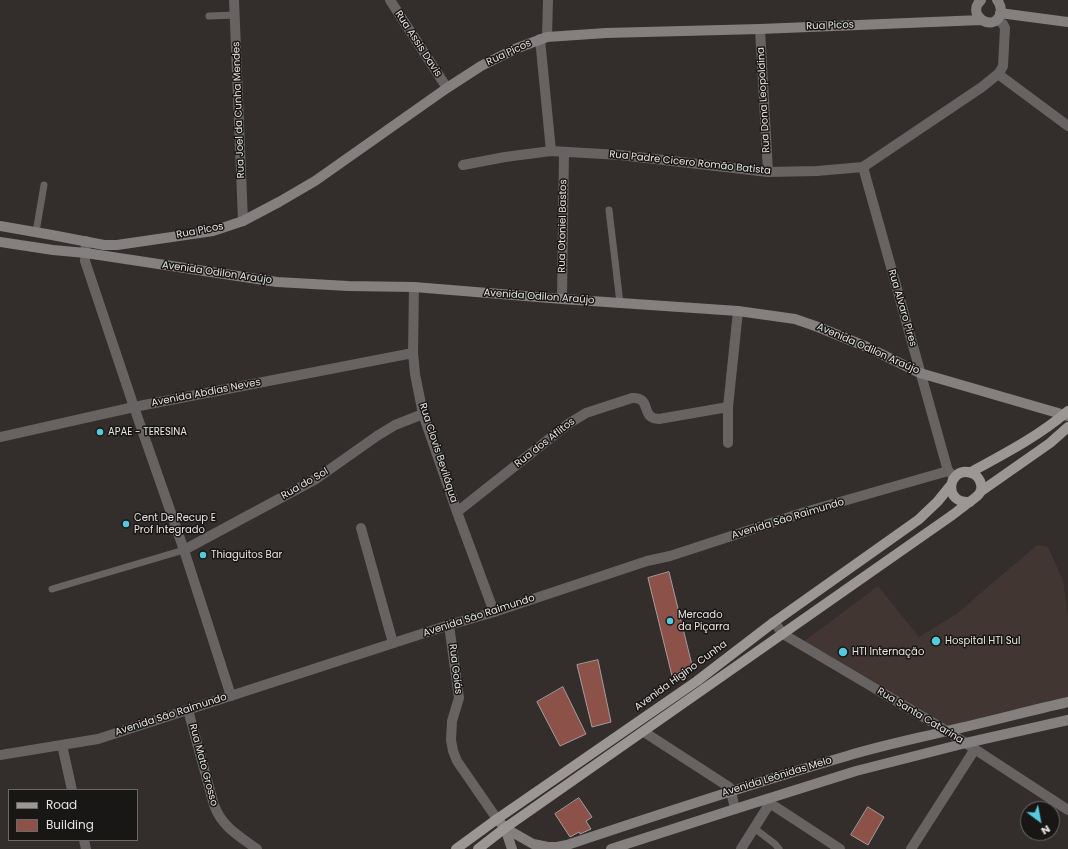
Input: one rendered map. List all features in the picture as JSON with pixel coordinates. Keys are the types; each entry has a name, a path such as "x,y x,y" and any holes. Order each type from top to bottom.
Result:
{"main road":[{"path":"997,0 1000,3 1001,9 999,16"},
{"path":"979,1 976,6 976,12 981,20"},
{"name":"Rua Picos","path":"86,241 104,245 117,245 213,231 243,221 315,181 447,88 481,66 515,49 544,38 606,33 760,29 981,20 992,22 999,16 1068,22"},
{"path":"0,226 86,241"},
{"name":"Avenida Odilon Araújo","path":"0,242 53,250 86,253 277,282 348,286 414,287 738,311 795,319 867,347 920,373 1067,414"},
{"path":"970,502 965,502 956,498 951,490 952,478 962,472 971,472 1012,449 1067,414"},
{"path":"478,849 505,828 951,516 978,496 980,492 1050,443 1068,428"},
{"path":"971,472 981,482 980,492"},
{"name":"Avenida Higino Cunha","path":"456,849 497,818 697,681 774,622 918,520 938,501 952,478"},
{"name":"Avenida Leônidas Melo","path":"497,818 505,828 533,844 557,847 731,791 849,756 1034,709 1068,702"},
{"name":"Avenida Leônidas Melo","path":"611,849 735,809 768,802 856,772 966,743 1068,720"},
{"path":"505,828 512,849"}],"street":[{"name":"Rua Joel da Cunha Mendes","path":"234,0 243,221"},
{"name":"Rua Assis Davis","path":"390,0 447,88"},
{"path":"548,0 544,38 551,151"},
{"path":"999,16 1005,28 1005,32 1003,66 998,74 1068,126"},
{"name":"Rua Dona Leopoldina","path":"760,29 768,172"},
{"name":"Rua Padre Cicero Romão Batista","path":"463,164 551,151 620,155 768,172 817,171 863,167 982,87 998,74"},
{"name":"Rua Otoniel Bastos","path":"562,299 564,152"},
{"name":"Rua Alvaro Pires","path":"863,167 920,373 952,478"},
{"path":"86,241 85,260 184,550 231,696"},
{"name":"Rua Clovis Beviláqua","path":"414,287 413,354 415,374 423,414 494,612"},
{"path":"728,443 728,407 738,311"},
{"name":"Avenida Abdias Neves","path":"0,437 134,407 413,354"},
{"name":"Rua dos Aflitos","path":"457,512 552,436 586,413 632,398 641,399 644,402 648,414 654,419 728,407"},
{"name":"Rua do Sol","path":"184,550 316,480 377,436 395,425 423,414"},
{"name":"Avenida São Raimundo","path":"0,756 98,739 449,625 494,612 647,561 670,556 805,512 952,478"},
{"path":"361,528 393,643"},
{"name":"Rua Santa Catarina","path":"774,622 783,634 947,731 1068,810"},
{"name":"Rua Goiás","path":"449,625 459,698 452,721 451,740 453,750 457,761 497,818"},
{"name":"Rua Mato Grosso","path":"188,710 217,814 233,832 257,849"},
{"path":"644,732 727,785 731,791 735,809"},
{"path":"62,746 72,789"},
{"path":"911,849 976,749"},
{"path":"741,849 768,802 840,849"}],"lane":[{"path":"209,16 235,15"},
{"path":"36,232 44,185"},
{"path":"609,210 620,303"},
{"path":"52,589 184,550"},
{"path":"754,828 776,844 779,849"}],"shaded area":[{"name":"Hospital HTI Sul","path":"1037,545 1048,547 1063,580 1068,616 1068,705 942,733 799,645 878,586 919,637 955,615"}],"building":[{"name":"Mercado da Piçarra","path":"669,572 692,665 672,676 648,578"},
{"path":"598,660 611,722 592,727 577,665"},
{"path":"563,687 586,734 560,746 537,702"},
{"path":"579,798 592,817 586,821 591,829 580,834 579,832 570,837 555,814"},
{"path":"868,807 884,817 868,845 851,835"}],"place":[{"name":"APAE - TERESINA","path":"100,432"},
{"name":"Cent De Recup E Prof Integrado","path":"126,524"},
{"name":"Thiaguitos Bar","path":"203,555"},
{"name":"Mercado da Piçarra","path":"670,621"},
{"name":"Hospital HTI Sul","path":"936,641"},
{"name":"HTI Internação","path":"843,652"}]}
